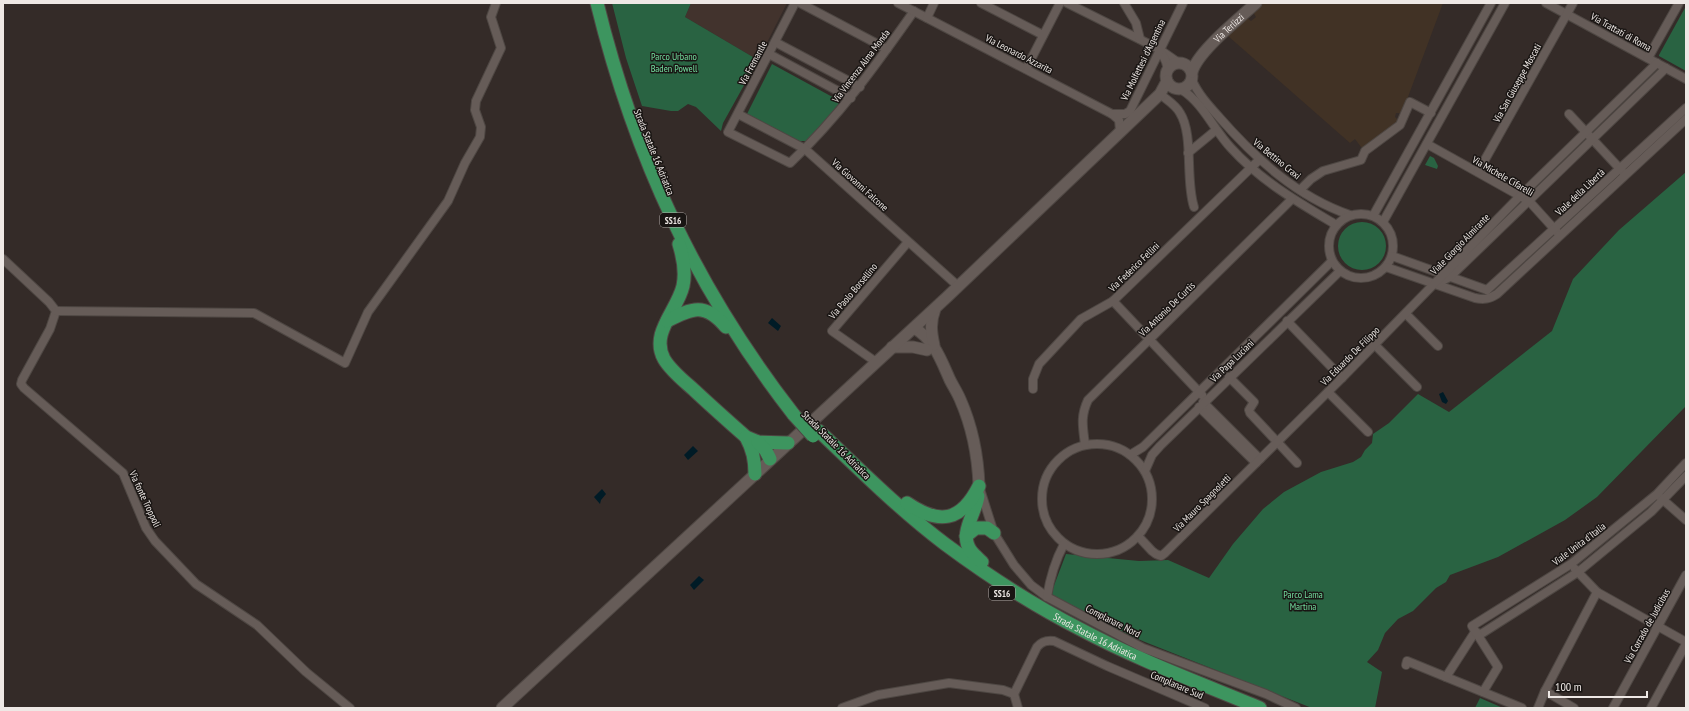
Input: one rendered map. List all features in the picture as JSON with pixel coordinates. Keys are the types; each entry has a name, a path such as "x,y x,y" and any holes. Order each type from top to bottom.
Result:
{"highway":[{"name":"Strada Statale 16 Adriatica","path":"597,3 610,54 630,116 663,199 684,243 718,306 760,369 856,478 912,527 955,561 1038,616 1135,665 1239,708"},
{"name":"Strada Statale 16 Adriatica","path":"606,3 620,56 638,114 663,179 681,219 711,277 731,311 798,412"},
{"path":"663,199 683,256 684,271 681,291 661,333 660,346 664,360 679,377 770,460"},
{"path":"667,321 688,310 706,310 719,319 760,369"},
{"name":"Strada Statale 16 Adriatica","path":"816,433 945,543 1010,588 1067,622 1114,646 1260,708"},
{"path":"755,445 788,443"},
{"path":"755,445 755,474"},
{"path":"865,475 920,512 935,517 951,516 964,509 973,499 979,486"},
{"path":"979,486 977,501 966,536 967,544 971,551 1010,588"},
{"path":"966,536 976,528 987,528 994,533"}],"main road":[{"name":"Via Terlizzi","path":"1202,54 1173,65 1171,83 1189,86 1193,67 1202,54 1256,3"},
{"path":"1180,63 1188,66 1192,76"},
{"path":"502,708 914,328 1171,83"},
{"path":"931,348 930,328 936,307"},
{"path":"914,328 918,338 931,348 960,398 970,424 979,468 979,486"},
{"path":"892,347 931,348"}],"street":[{"path":"3,259 49,302 56,311 254,313 345,362 368,312 448,201 465,163 480,137 481,127 476,110 476,101 501,48 491,17 496,3"},
{"name":"Via Fremantle","path":"728,132 796,3"},
{"path":"800,3 888,49"},
{"name":"Via Leonardo Azzarita","path":"898,3 1112,114"},
{"path":"927,18 934,3"},
{"path":"981,3 1043,35"},
{"path":"1026,69 1060,3"},
{"path":"1067,3 1159,48 1180,63"},
{"path":"1124,3 1136,23 1140,39"},
{"name":"Via Molfettesi d'Argentina","path":"1112,114 1126,114 1130,111 1159,48 1183,3"},
{"path":"1373,216 1491,3"},
{"path":"1383,222 1505,3"},
{"name":"Via Trattati di Roma","path":"1546,3 1686,79"},
{"name":"Via San Giuseppe Moscati","path":"1478,172 1573,3"},
{"path":"1648,58 1679,3"},
{"name":"Via Vincenza Alma Monda","path":"728,132 790,163 805,149 860,87 914,11"},
{"path":"775,42 860,87"},
{"path":"1159,48 1166,62 1171,83 1187,93 1200,107 1231,148 1251,168 1292,199 1333,222 1335,226"},
{"path":"769,54 851,98"},
{"path":"1461,59 1471,64"},
{"name":"Viale Giorgio Almirante","path":"1447,276 1520,196 1657,63"},
{"name":"Viale Giorgio Almirante","path":"1436,284 1447,276 1529,201 1666,68"},
{"name":"Via Bettino Craxi","path":"1192,76 1194,86 1206,102 1239,140 1259,160 1300,190 1334,210 1350,215"},
{"path":"1133,104 1142,104 1171,83"},
{"path":"1160,94 1174,106 1182,116 1188,154 1189,184 1194,207"},
{"path":"1300,190 1311,179 1323,171 1361,160 1365,151 1400,125 1410,102 1445,112"},
{"name":"Viale della Libertà","path":"1488,294 1497,294 1561,235 1686,108"},
{"name":"Via Giovanni Falcone","path":"738,114 805,149 958,286"},
{"path":"1112,114 1118,120 1120,131"},
{"path":"1569,114 1623,172"},
{"name":"Viale della Libertà","path":"1488,294 1555,229 1686,119"},
{"path":"1188,154 1216,130"},
{"name":"Via Michele Cifarelli","path":"1427,144 1529,201 1561,235"},
{"name":"Via Federico Fellini","path":"1033,389 1033,378 1039,364 1081,319 1113,300 1259,160"},
{"name":"Via Antonio De Curtis","path":"1085,445 1082,426 1082,411 1088,400 1292,199"},
{"path":"1366,214 1373,216 1383,222 1389,229 1393,247 1392,256 1386,267 1369,278 1348,276 1340,271 1332,261 1328,243 1330,234 1342,219 1350,215 1366,214"},
{"name":"Via Paolo Borsellino","path":"876,362 832,331 908,242"},
{"path":"1386,267 1481,300 1488,294 1447,276 1392,256"},
{"name":"Via Papa Luciani","path":"1130,455 1142,447 1332,261"},
{"name":"Via Papa Luciani","path":"1144,471 1152,454 1229,377 1340,271"},
{"name":"Via Eduardo De Filippo","path":"1278,442 1436,284"},
{"path":"1113,300 1199,392 1203,403 1258,461"},
{"name":"Via fonte Troppoli","path":"56,311 50,329 21,384 122,473 146,528 196,584 257,625 306,672 350,708"},
{"path":"1406,314 1438,346"},
{"path":"1287,321 1342,378"},
{"path":"1268,324 1276,332"},
{"path":"1375,345 1417,388"},
{"path":"1229,377 1254,402 1249,410 1250,413 1297,463"},
{"path":"1328,392 1368,432"},
{"name":"Via Mauro Spagnoletti","path":"1138,536 1152,551 1161,556 1278,442"},
{"path":"1085,445 1108,445 1120,449 1130,455 1144,471 1152,490 1149,519 1138,536 1123,548 1103,554 1083,553 1064,544 1055,536 1044,516 1041,493 1048,471 1055,462 1074,448 1085,445"},
{"name":"Viale Unita d'Italia","path":"1686,463 1657,494 1571,564 1473,629 1481,634 1578,572 1664,500 1686,476"},
{"name":"Complanare Nord","path":"979,486 994,533 1031,585 1047,598 1142,648 1266,694 1296,708"},
{"path":"1657,494 1686,520"},
{"path":"1047,598 1049,583 1056,559 1064,544"},
{"path":"1571,564 1597,592 1686,643 1651,708"},
{"name":"Via Corrado de Judicibus","path":"1614,708 1686,575"},
{"path":"1538,708 1545,691 1597,592"},
{"path":"1446,677 1473,629 1498,668 1483,692"},
{"name":"Complanare Sud","path":"1014,694 1036,647 1040,643 1050,640 1121,673 1206,708"},
{"path":"1406,664 1407,661 1522,708"},
{"path":"842,708 878,695 949,683 1003,690 1014,694 1018,708"},
{"path":"1545,691 1574,708"}],"shaded area":[{"path":"691,3 787,3 758,60 685,17"},
{"path":"1263,3 1443,3 1402,113 1396,113 1395,117 1399,121 1364,147 1361,147 1355,139 1350,143 1228,36 1247,18 1251,21 1256,17 1253,12"}],"green space":[{"name":"Parco Urbano Baden Powell","path":"612,3 691,3 685,17 758,60 723,123 721,131 696,107 688,104 678,111 642,106 626,58"},
{"path":"1686,6 1686,71 1659,55"},
{"path":"772,64 838,100 839,104 807,141 799,141 747,114"},
{"path":"1430,156 1434,158 1438,166 1437,169 1425,165"},
{"name":"Parco Lama Martina","path":"1686,172 1686,406 1597,497 1565,520 1498,557 1450,575 1446,582 1436,588 1413,611 1398,619 1385,633 1378,650 1367,662 1382,672 1375,708 1312,708 1145,642 1097,621 1050,596 1066,554 1139,561 1168,560 1209,578 1233,544 1263,509 1284,492 1321,472 1353,462 1361,457 1372,443 1373,434 1389,423 1418,394 1449,412 1552,331 1573,279 1619,230"},
{"path":"1357,222 1367,222 1379,229 1386,241 1386,251 1379,263 1367,270 1357,270 1349,266 1342,259 1338,251 1338,241 1342,233 1349,226"},
{"path":"1480,698 1503,708 1475,708"}],"water":[{"path":"772,318 781,326 778,331 768,323"},
{"path":"1443,392 1448,401 1446,404 1442,402 1439,394"},
{"path":"693,446 698,451 688,460 684,455"},
{"path":"602,489 606,494 601,500 600,504 594,497"},
{"path":"699,576 704,580 694,590 690,585"}]}
